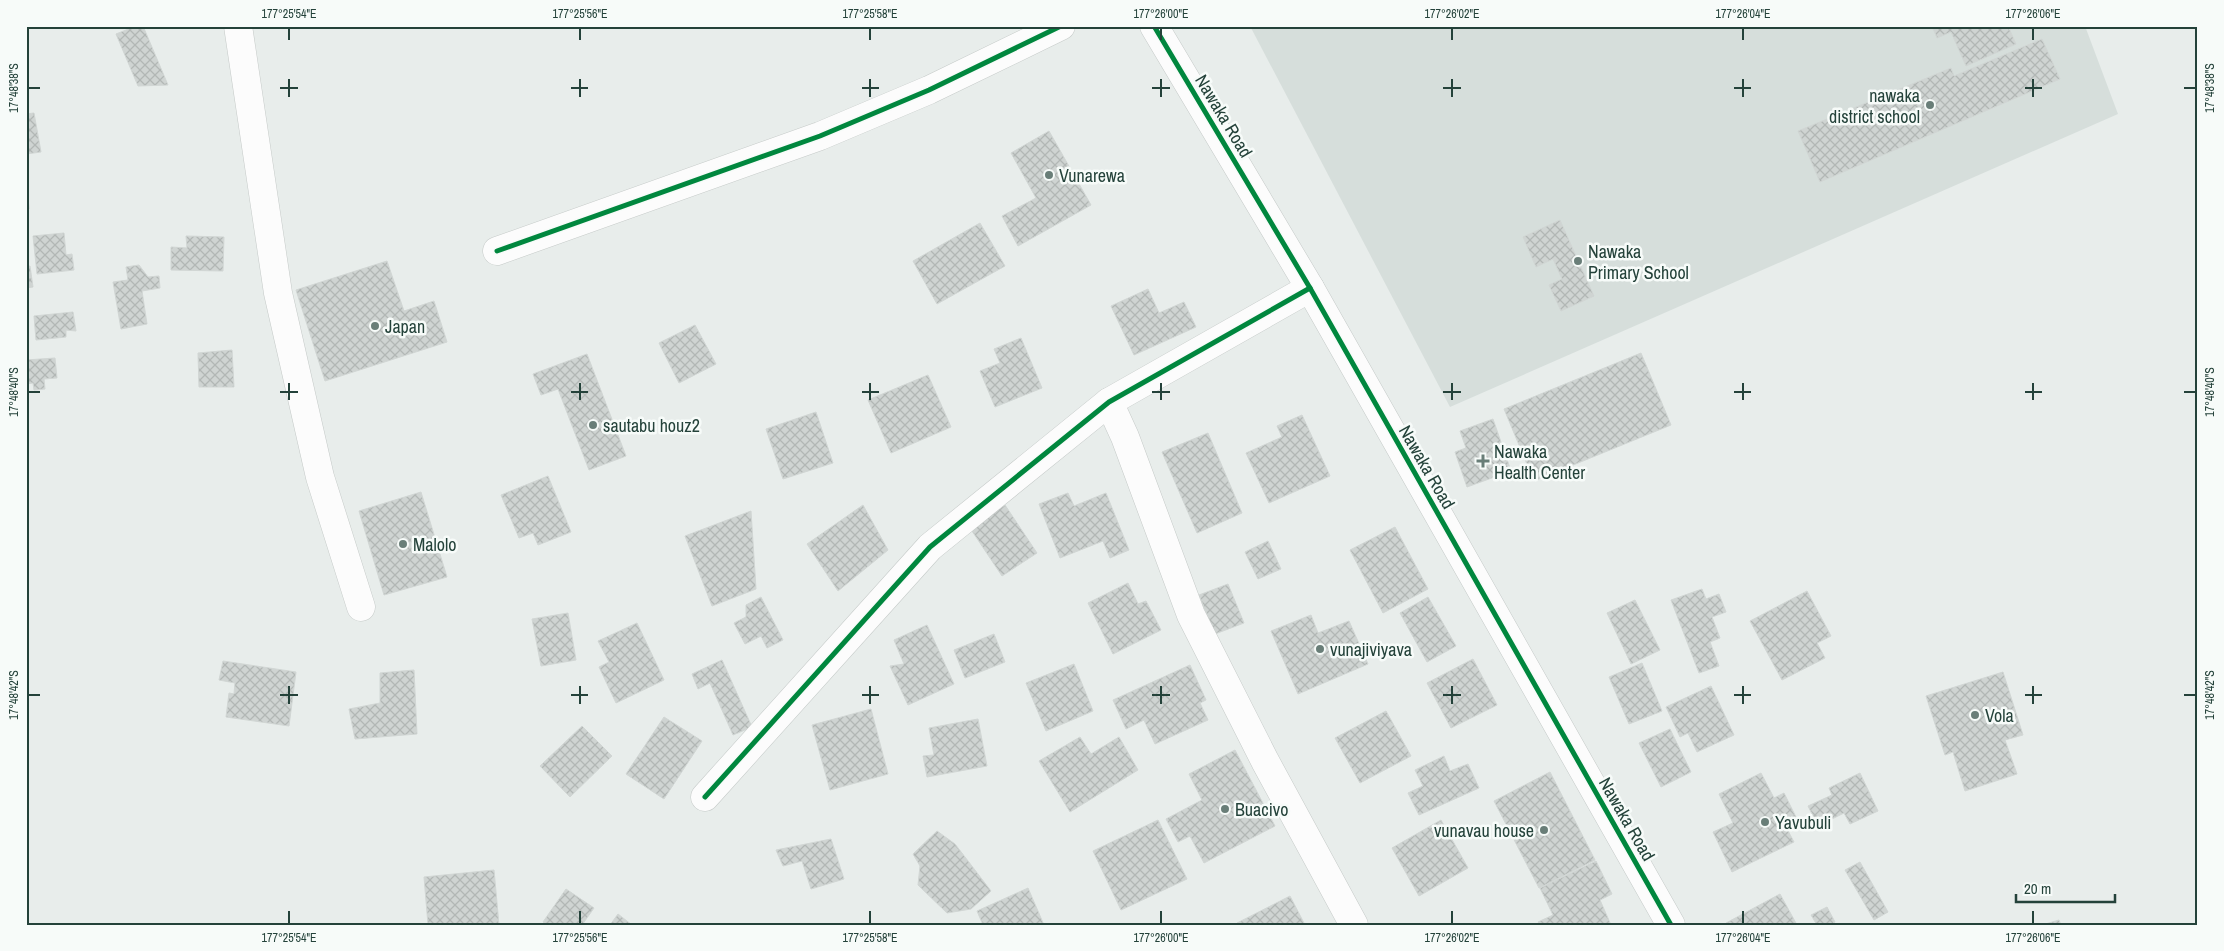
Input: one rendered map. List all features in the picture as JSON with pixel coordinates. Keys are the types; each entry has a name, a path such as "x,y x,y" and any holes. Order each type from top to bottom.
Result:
{"street":[{"path":"238,26 278,293 320,477 361,607"},
{"path":"497,251 820,136 929,90 1061,26"},
{"name":"Nawaka Road","path":"1154,26 1310,288 1671,925"},
{"path":"705,797 930,547 1109,402 1310,288"},
{"path":"1109,402 1125,437 1191,615 1265,761 1354,925"}],"shaded area":[{"name":"Nawaka Primary School","path":"1250,26 2085,26 2118,114 1450,407"}],"building":[{"path":"136,26 143,26 168,85 138,86 116,34"},
{"name":"nawaka district school","path":"1932,26 2008,26 2016,44 1966,66 1951,32 1937,38"},
{"name":"nawaka district school","path":"2042,39 2060,79 1820,182 1798,131 1951,68 1954,76"},
{"path":"34,113 41,152 26,154 26,114"},
{"name":"Vunarewa","path":"1049,131 1091,205 1018,246 1002,216 1036,198 1011,153"},
{"path":"26,173 29,209 26,209"},
{"path":"1560,220 1594,296 1561,311 1549,285 1562,279 1553,259 1536,267 1523,237"},
{"path":"980,223 1005,266 937,304 913,261"},
{"path":"64,233 66,255 72,254 74,270 37,274 33,236"},
{"path":"186,236 224,237 223,271 171,270 171,247 187,248"},
{"name":"Japan","path":"387,261 404,311 434,301 447,342 325,381 296,290"},
{"path":"139,265 148,277 159,276 160,288 142,291 147,324 121,329 113,282 128,280 126,267"},
{"path":"30,266 33,287 26,288 26,267"},
{"path":"1148,289 1159,313 1184,302 1196,327 1134,355 1111,306"},
{"path":"73,312 76,331 66,330 66,337 36,340 34,316"},
{"path":"695,325 716,364 679,383 659,343"},
{"path":"1021,338 1042,388 995,407 980,371 1000,363 994,349"},
{"path":"232,350 234,387 199,387 198,353"},
{"path":"1641,353 1671,425 1534,481 1504,409"},
{"name":"sautabu houz2","path":"587,354 626,456 589,470 558,389 541,395 533,374"},
{"path":"55,358 57,378 44,379 45,389 34,390 33,383 26,384 26,360"},
{"path":"928,375 951,427 891,453 868,400"},
{"path":"816,412 833,463 783,479 766,429"},
{"path":"1302,415 1330,476 1269,503 1246,453 1282,437 1277,426"},
{"name":"Nawaka Health Center","path":"1493,419 1511,471 1467,487 1455,452 1466,448 1460,431"},
{"path":"1208,433 1242,513 1197,533 1162,452"},
{"path":"548,476 571,532 538,545 533,533 519,538 501,495"},
{"name":"Malolo","path":"421,492 447,577 384,595 359,511"},
{"path":"1068,493 1074,506 1106,493 1129,550 1110,558 1103,541 1060,558 1039,504"},
{"path":"863,505 888,550 838,591 807,544"},
{"path":"1005,505 1037,553 1002,576 970,528"},
{"path":"751,511 756,589 712,606 685,536"},
{"path":"1395,527 1428,589 1383,613 1350,550"},
{"path":"1268,541 1281,569 1258,579 1245,552"},
{"path":"1128,583 1138,604 1146,601 1161,630 1113,654 1088,603"},
{"path":"1228,584 1244,623 1215,634 1199,595"},
{"path":"1702,589 1706,599 1719,594 1726,612 1712,617 1720,638 1710,642 1719,666 1699,673 1671,600"},
{"path":"1807,591 1831,636 1817,643 1825,658 1782,680 1750,621"},
{"path":"761,597 783,640 767,648 761,636 745,644 734,623 746,617 746,605"},
{"path":"1428,597 1456,646 1427,662 1400,613"},
{"path":"1635,600 1660,650 1631,664 1607,613"},
{"path":"568,613 576,660 541,666 532,619"},
{"name":"vunajiviyava","path":"1311,615 1318,633 1349,621 1368,664 1298,694 1271,631"},
{"path":"637,623 664,680 616,703 599,667 609,662 598,641"},
{"path":"927,625 954,684 908,705 890,666 904,664 894,640"},
{"path":"994,634 1005,662 965,678 954,650"},
{"path":"1473,659 1497,705 1451,728 1427,683"},
{"path":"722,660 752,727 733,735 710,683 698,689 692,674"},
{"path":"223,661 296,672 289,726 226,717 229,693 234,694 235,683 219,680"},
{"path":"1642,663 1662,711 1629,724 1609,677"},
{"path":"1074,664 1093,711 1046,731 1026,683"},
{"path":"1190,665 1206,700 1200,703 1208,720 1155,744 1144,720 1126,729 1113,700"},
{"path":"414,670 417,734 355,739 349,709 380,703 380,673"},
{"name":"Vola","path":"2003,672 2023,735 2005,740 2017,774 1965,791 1953,752 1945,755 1926,696"},
{"path":"1711,686 1734,735 1697,752 1688,733 1680,737 1666,707"},
{"path":"871,709 888,774 830,790 812,725"},
{"path":"1386,711 1411,756 1360,783 1335,738"},
{"path":"664,717 702,741 664,799 626,774"},
{"path":"978,719 987,766 927,777 923,756 934,755 929,728"},
{"path":"582,726 612,756 570,797 540,766"},
{"path":"1670,729 1691,772 1661,787 1639,743"},
{"path":"1080,737 1091,754 1119,737 1138,770 1070,812 1039,761"},
{"name":"Buacivo","path":"1235,750 1275,826 1204,863 1190,836 1178,842 1166,819 1202,800 1189,774"},
{"path":"1444,756 1450,771 1468,764 1479,788 1419,815 1408,793 1423,786 1415,770"},
{"name":"vunavau house","path":"1550,772 1595,860 1539,888 1494,801"},
{"name":"Yavubuli","path":"1761,773 1774,798 1784,793 1798,821 1786,827 1794,842 1732,872 1713,832 1733,823 1719,794"},
{"path":"1860,773 1878,811 1850,824 1844,813 1818,826 1808,806 1832,795 1829,788"},
{"path":"1158,820 1187,879 1121,910 1093,851"},
{"path":"1441,820 1468,868 1419,896 1392,848"},
{"path":"937,831 955,844 991,891 971,909 947,913 918,885 920,866 913,854"},
{"path":"831,839 844,879 811,889 802,861 783,866 776,850"},
{"path":"1596,861 1612,894 1600,900 1611,925 1540,925 1538,922 1553,915 1540,888"},
{"path":"1860,862 1888,912 1874,920 1845,870"},
{"path":"494,870 499,925 428,925 424,877"},
{"path":"1028,888 1044,925 983,925 977,911"},
{"path":"566,889 594,908 582,925 547,925 543,922"},
{"path":"1780,894 1797,925 1727,925 1726,923"},
{"path":"1290,896 1305,925 1238,925 1237,923"},
{"path":"1827,907 1835,922 1830,925 1817,925 1811,915"},
{"path":"618,914 632,925 610,925"},
{"path":"2059,920 2061,925 2042,925"}],"cycle path":[{"path":"497,251 820,136 929,90 1061,26"},
{"path":"1154,26 1310,288 1671,925"},
{"path":"705,797 930,547 1109,402 1310,288"}],"place":[{"name":"nawaka district school","path":"1930,105"},
{"name":"Vunarewa","path":"1049,175"},
{"name":"Nawaka Primary School","path":"1578,261"},
{"name":"Japan","path":"375,326"},
{"name":"sautabu houz2","path":"593,425"},
{"name":"Nawaka Health Center","path":"1483,461"},
{"name":"Malolo","path":"403,544"},
{"name":"vunajiviyava","path":"1320,649"},
{"name":"Vola","path":"1975,715"},
{"name":"Buacivo","path":"1225,809"},
{"name":"Yavubuli","path":"1765,822"},
{"name":"vunavau house","path":"1544,830"}]}
